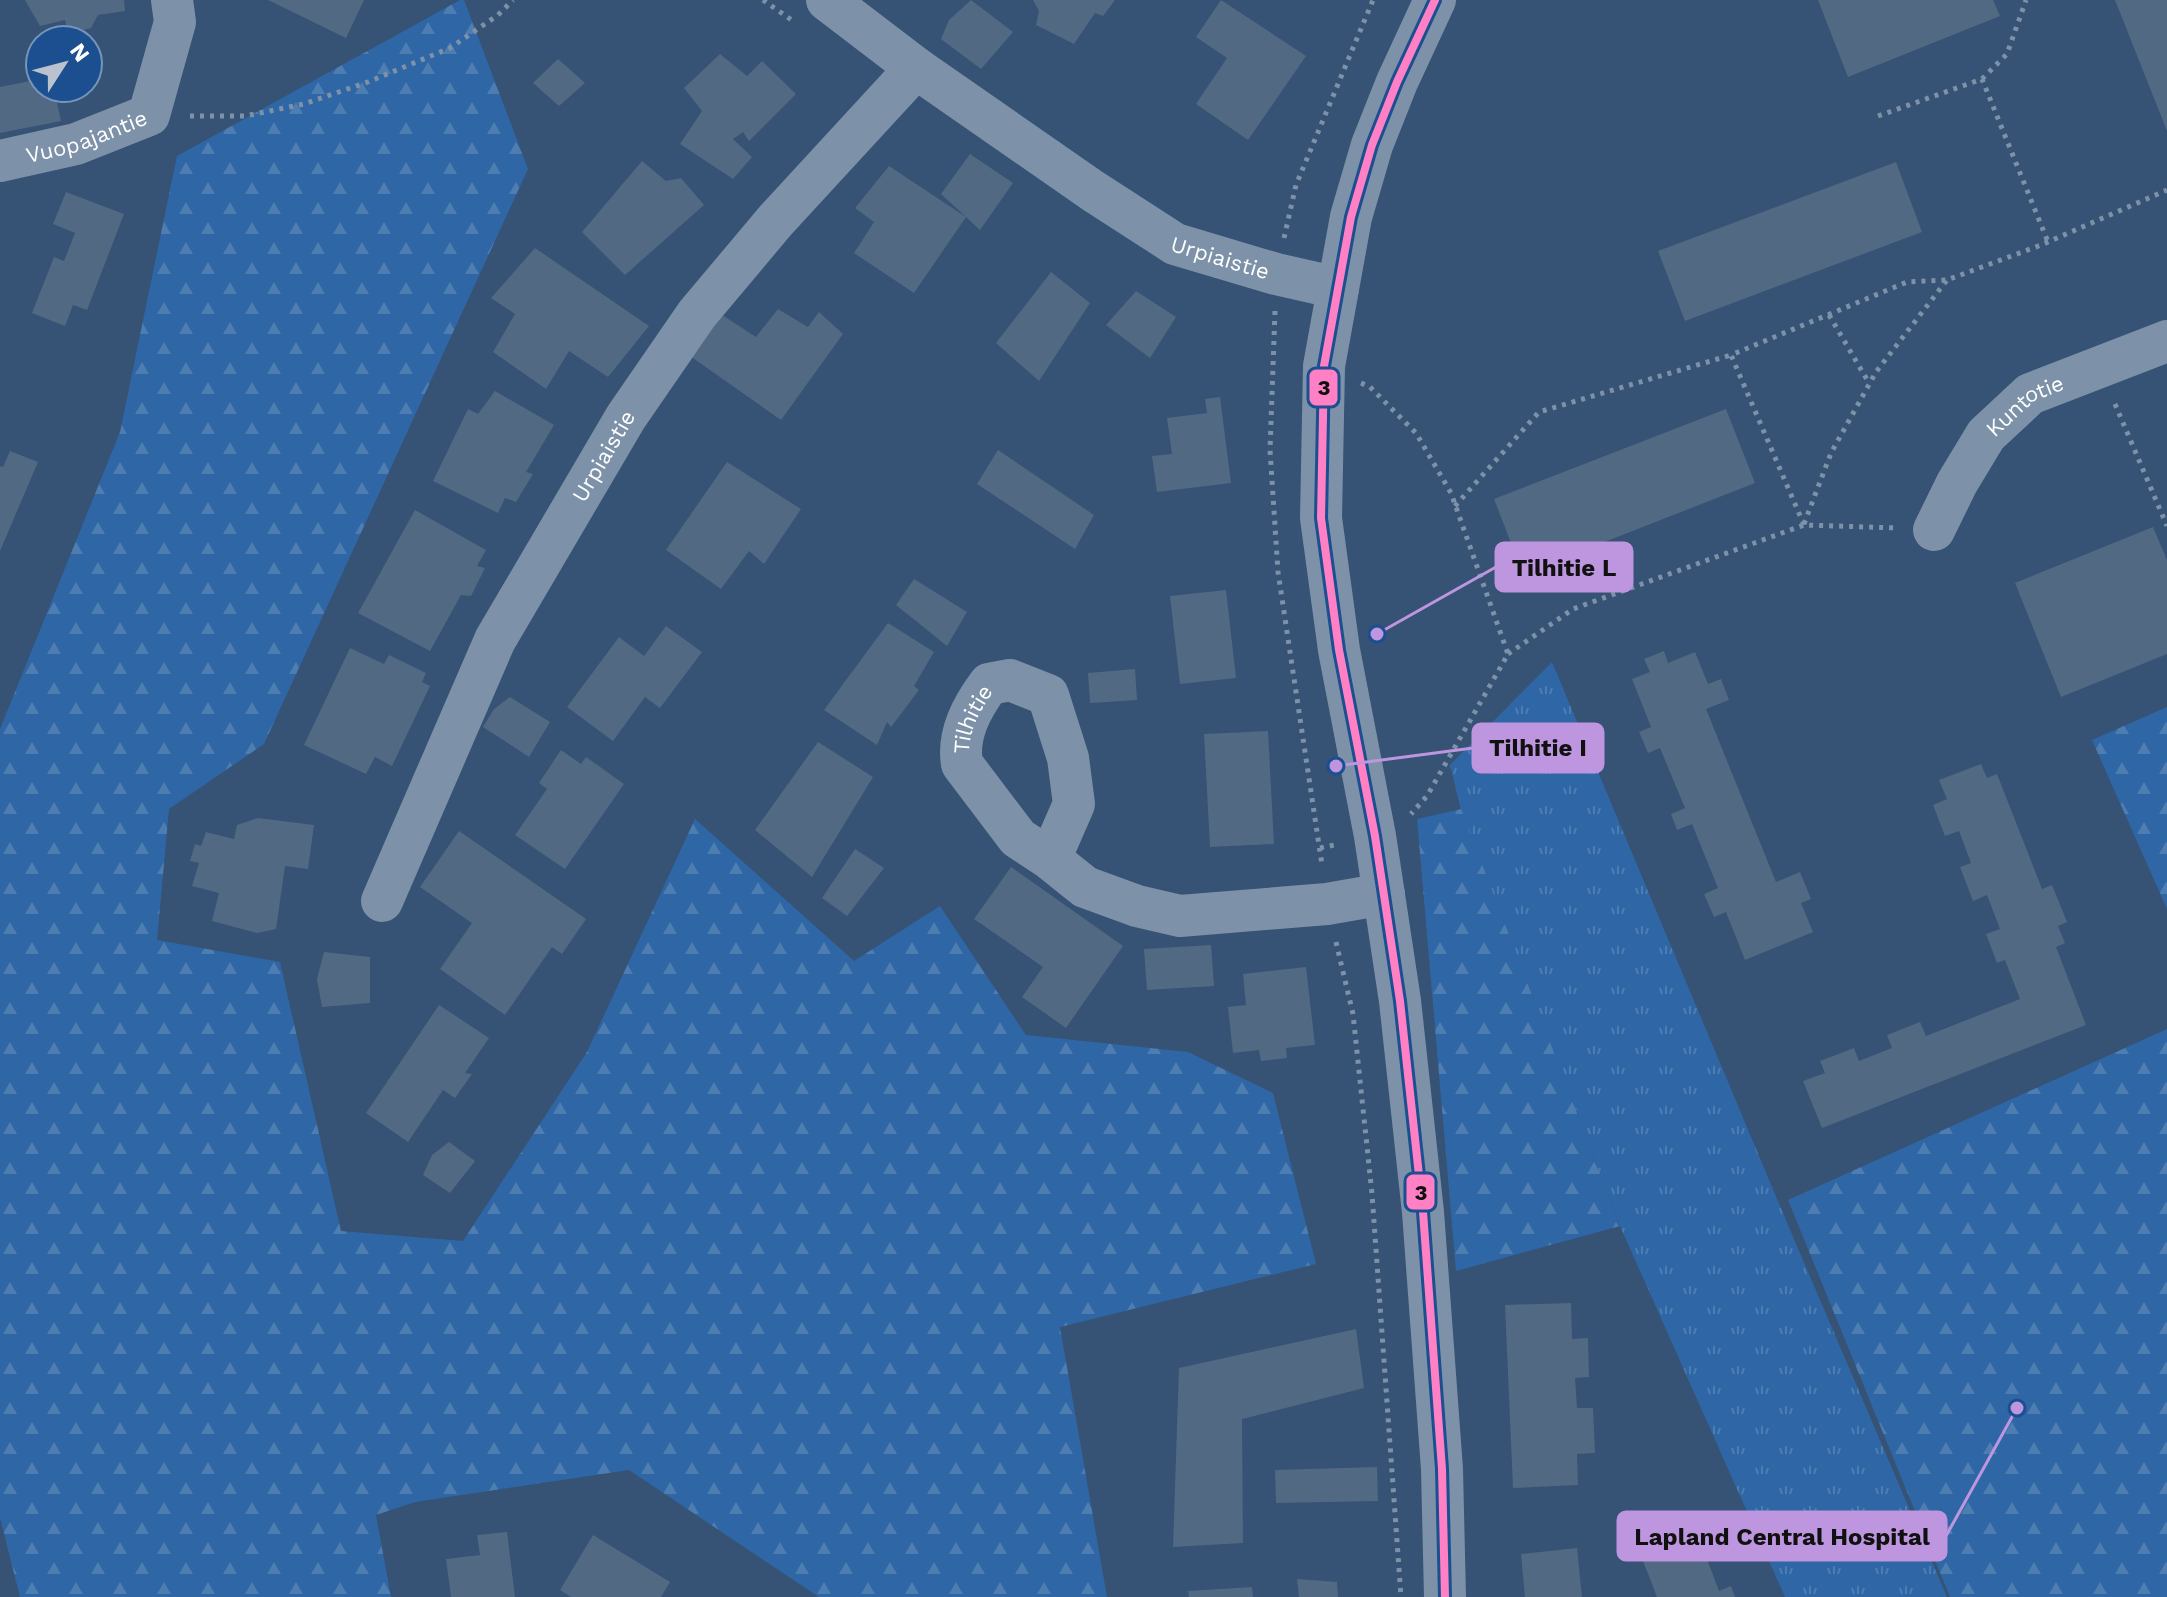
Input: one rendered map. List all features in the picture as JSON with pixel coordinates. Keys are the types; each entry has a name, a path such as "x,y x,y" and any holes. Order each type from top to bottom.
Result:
{"street":[{"name":"Vuopajantie","path":"0,161 76,144 149,115 175,22 172,0"},
{"name":"Urpiaistie","path":"827,0 916,68 1175,244 1276,274 1338,288"},
{"path":"1435,0 1372,145 1351,217 1324,366 1321,518 1339,650 1375,836 1400,1001 1423,1212 1442,1469 1445,1597"},
{"name":"Urpiaistie","path":"382,901 495,640 626,417 706,302 776,220 916,68"},
{"name":"Kuntotie","path":"1934,530 1986,435 2030,394 2167,341"},
{"path":"1050,859 1085,887 1137,906 1180,916 1327,904 1384,894"}],"path":[{"path":"149,115 245,116 304,104 450,48 498,15 513,0"},
{"path":"1878,116 1982,79 2007,54 2026,0"},
{"path":"1982,79 2048,242"},
{"path":"1455,506 1539,412 1731,355 1907,282 1947,280 2048,242 2167,190"},
{"path":"1804,525 1831,453 1869,383 1947,280"},
{"path":"1829,315 1869,383"},
{"path":"1731,355 1804,525"},
{"path":"1272,356 1324,366 1370,387 1416,433 1451,493 1508,654"},
{"path":"2103,408 2128,399"},
{"path":"2115,404 2167,526"},
{"path":"1320,848 1395,832 1427,796 1508,654 1573,609 1804,525 1934,530"}],"green space":[{"path":"464,0 528,169 264,744 169,809 157,940 280,962 341,1231 463,1241 587,1052 695,819 854,961 940,906 1026,1035 1188,1052 1273,1093 1316,1264 1060,1327 1107,1597 819,1597 629,1470 415,1502 376,1515 391,1597 20,1597 0,1518 0,729 120,432 177,156"},
{"path":"1552,662 1947,1597 1785,1597 1620,1226 1461,810 1450,765"},
{"path":"2167,707 2167,909 2092,740"},
{"path":"1461,809 1620,1226 1456,1271 1417,819"},
{"path":"2167,1029 2167,1597 1950,1597 1788,1200"}],"building":[{"path":"25,0 124,0 125,11 98,15 93,24 66,24 65,20 39,24"},
{"path":"268,0 364,0 346,38"},
{"path":"971,0 1013,32 981,69 941,39 949,20"},
{"path":"1033,0 1115,0 1103,16 1095,13 1074,44 1036,25 1039,11"},
{"path":"1221,0 1306,56 1248,140 1196,104 1227,58 1196,37"},
{"path":"1818,0 1993,0 2000,16 1848,77"},
{"path":"2115,0 2167,0 2167,131"},
{"path":"720,54 747,76 762,61 796,94 749,141 743,132 733,139 752,157 733,179 680,144 702,111 684,88"},
{"path":"558,59 585,83 559,106 533,83"},
{"path":"24,82 24,104 57,104 61,121 0,133 0,87"},
{"path":"970,154 1013,183 980,230 941,194"},
{"path":"642,161 666,181 681,178 704,205 625,275 582,232"},
{"path":"1896,162 1922,232 1685,321 1658,251"},
{"path":"889,166 966,217 914,293 854,253 874,222 855,208"},
{"path":"66,192 124,214 87,310 73,305 65,326 32,313 54,257 64,261 75,233 53,224"},
{"path":"535,248 649,326 608,377 569,351 546,389 493,352 515,314 491,298"},
{"path":"1051,272 1090,303 1039,381 996,343"},
{"path":"1136,291 1176,317 1150,358 1106,325"},
{"path":"778,309 808,327 819,312 843,334 781,420 690,356 719,313 756,337"},
{"path":"495,391 554,425 526,472 533,474 516,502 505,498 498,513 433,481 468,409 478,414"},
{"path":"1220,397 1231,483 1157,492 1152,456 1172,454 1167,418 1207,413 1205,399"},
{"path":"1726,409 1755,483 1523,574 1494,499"},
{"path":"998,450 1094,515 1075,549 977,484"},
{"path":"10,451 38,462 0,551 0,466 3,467"},
{"path":"727,462 801,509 764,564 749,551 721,589 666,550"},
{"path":"415,510 486,550 477,566 485,568 471,596 461,595 430,651 358,613"},
{"path":"2153,527 2167,560 2167,654 2061,697 2015,583"},
{"path":"914,579 967,612 947,646 896,605"},
{"path":"1226,590 1236,678 1180,684 1170,596"},
{"path":"888,623 934,652 914,686 919,690 891,727 887,722 877,745 824,710"},
{"path":"666,626 702,652 660,708 645,697 613,741 567,707 619,637 644,656"},
{"path":"350,648 384,664 389,655 426,673 422,682 430,686 392,766 375,757 366,774 304,745"},
{"path":"1664,651 1668,663 1695,652 1708,684 1721,679 1729,700 1706,709 1776,882 1800,872 1811,899 1801,903 1813,932 1745,960 1726,912 1714,917 1704,894 1718,888 1692,824 1677,830 1671,814 1685,808 1660,748 1648,753 1639,732 1651,727 1632,679 1650,672 1644,659"},
{"path":"1135,669 1137,700 1090,703 1088,673"},
{"path":"510,697 550,722 529,757 483,727 494,709"},
{"path":"1268,731 1274,844 1210,847 1204,734"},
{"path":"818,742 873,777 812,877 755,830"},
{"path":"561,750 581,764 586,757 624,784 565,869 515,835 547,789 539,783"},
{"path":"1981,764 1987,778 1997,774 2042,889 2052,885 2067,922 2058,926 2065,943 2056,947 2086,1025 1822,1128 1803,1081 1825,1073 1820,1061 1854,1048 1859,1061 1892,1048 1887,1035 1920,1022 1926,1036 2020,999 2005,960 1997,963 1986,934 2000,929 1987,895 1973,901 1960,867 1971,863 1959,831 1945,836 1933,805 1947,799 1939,780"},
{"path":"258,818 314,825 308,869 285,866 276,929 257,933 212,921 219,893 192,886 199,863 190,861 195,844 201,846 206,832 234,839 237,825"},
{"path":"459,831 586,919 562,954 552,947 505,1015 440,969 472,923 420,887"},
{"path":"855,849 884,868 847,916 822,898"},
{"path":"1011,867 1123,946 1066,1028 1022,997 1043,967 974,919"},
{"path":"1211,945 1214,986 1147,990 1144,949"},
{"path":"324,952 370,957 370,1003 322,1007 317,979"},
{"path":"1306,967 1315,1045 1286,1048 1287,1058 1261,1061 1259,1050 1233,1053 1228,1007 1246,1005 1243,974"},
{"path":"439,1005 489,1038 465,1073 472,1074 455,1098 443,1090 408,1142 366,1113"},
{"path":"449,1142 475,1161 450,1193 423,1175 432,1155"},
{"path":"1571,1303 1572,1339 1588,1338 1589,1377 1575,1378 1577,1408 1593,1408 1595,1453 1577,1454 1578,1485 1513,1488 1505,1305"},
{"path":"1356,1329 1364,1388 1242,1419 1243,1543 1173,1547 1179,1368"},
{"path":"1377,1467 1378,1501 1276,1503 1275,1470"},
{"path":"507,1532 515,1597 451,1597 446,1559 480,1555 477,1535"},
{"path":"593,1535 670,1582 661,1597 571,1597 560,1590"},
{"path":"1681,1537 1687,1552 1702,1546 1719,1591 1731,1586 1735,1597 1657,1597 1640,1553"},
{"path":"1577,1548 1582,1597 1525,1597 1521,1554"},
{"path":"1297,1579 1337,1582 1338,1597 1299,1597"},
{"path":"1252,1587 1253,1597 1189,1597 1188,1591"}],"transit line":[{"name":"3","path":"1435,0 1372,145 1351,217 1324,366 1321,518 1339,650 1375,836 1400,1001 1423,1212 1442,1469 1445,1597"}],"place":[{"name":"Tilhitie L","path":"1377,634"},
{"name":"Tilhitie I","path":"1336,766"},
{"name":"Lapland Central Hospital","path":"2017,1408"}]}
